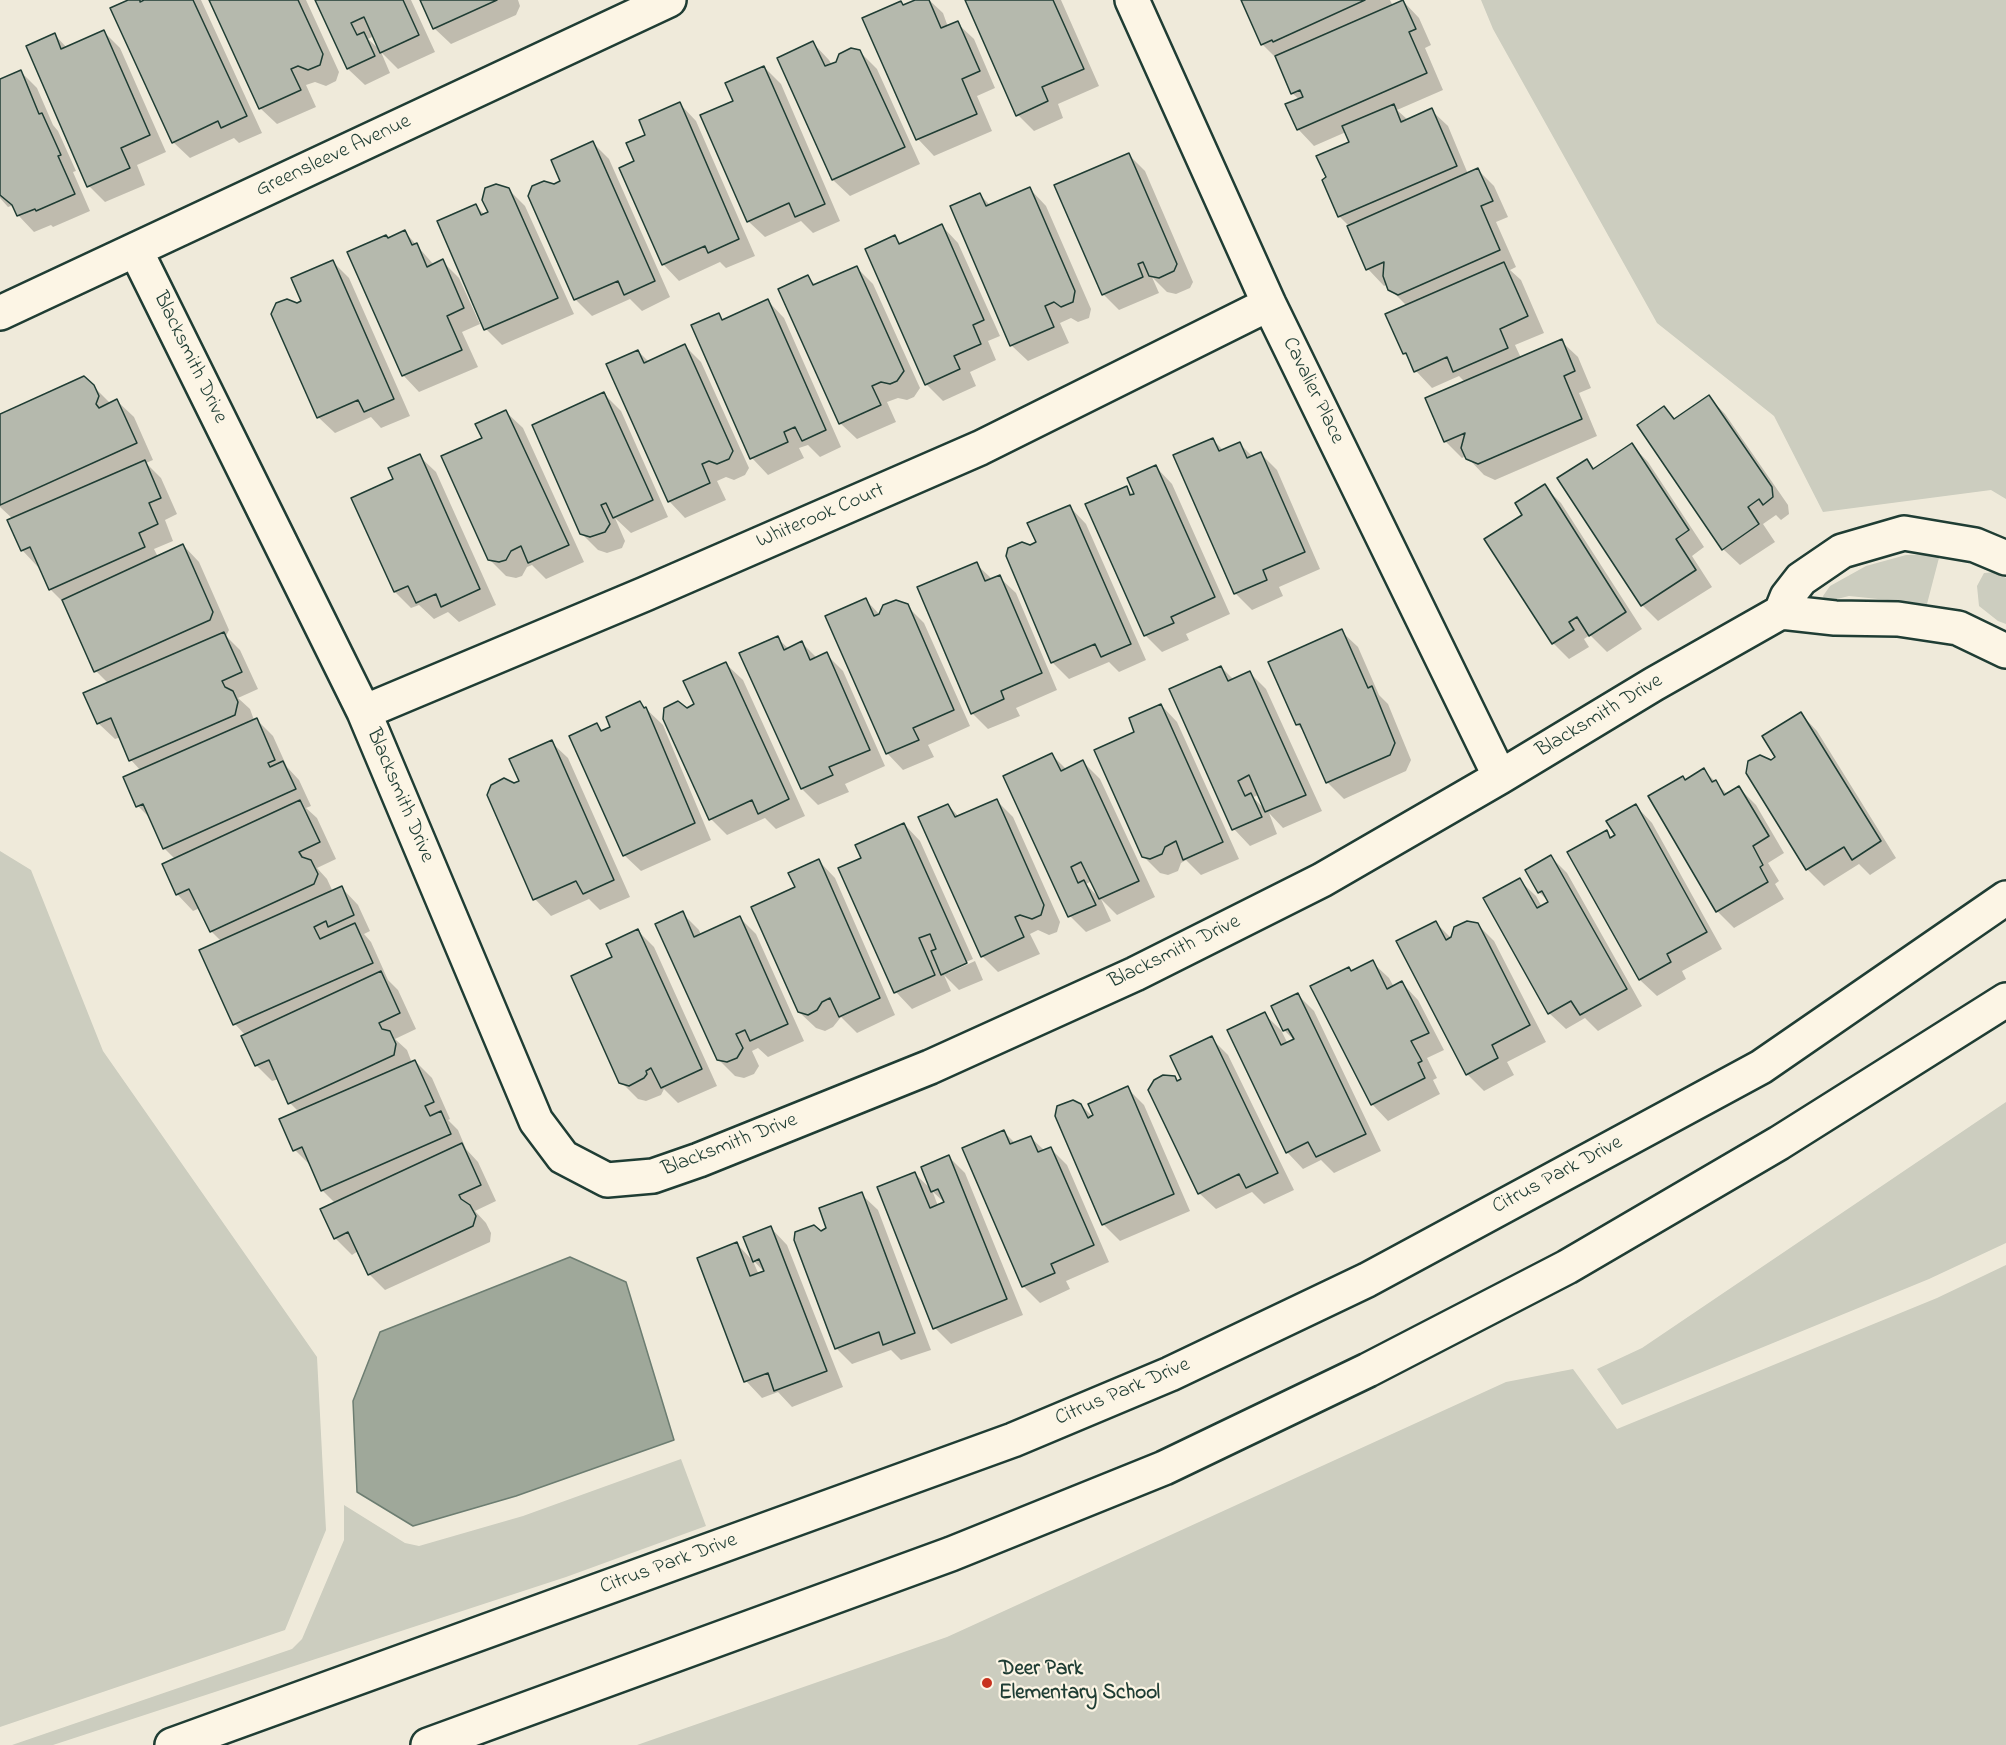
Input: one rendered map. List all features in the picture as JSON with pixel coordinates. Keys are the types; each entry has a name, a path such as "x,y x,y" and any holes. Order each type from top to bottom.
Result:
{"street":[{"name":"Greensleeve Avenue","path":"0,313 669,0"},
{"name":"Cavalier Place","path":"1132,0 1269,304 1500,777"},
{"name":"Blacksmith Drive","path":"136,251 364,712 536,1121 563,1157 607,1180 653,1176 699,1160 930,1067 1135,974 1322,880 1654,684 1781,612"},
{"name":"Whiterook Court","path":"364,712 645,594 980,448 1269,304"},
{"path":"2006,558 1975,545 1904,533 1842,551 1801,579 1781,612 1835,618 1898,619 1958,628 2006,651"},
{"name":"Citrus Park Drive","path":"172,1745 1013,1440 1170,1374 1367,1280 1761,1067 2006,898"},
{"path":"428,1745 951,1554 1164,1468 1368,1370 1567,1267 1779,1143 2006,1000"}],"shaded area":[{"path":"1481,0 2006,0 2006,499 1991,490 1823,512 1774,416 1657,323 1493,29"},
{"path":"1940,554 1927,604 1849,596 1825,602 1823,596 1830,586 1866,566 1906,555"},
{"path":"1995,572 2006,578 2006,624 1998,621 1979,606 1977,586 1984,573"},
{"path":"0,851 31,870 103,1051 317,1357 326,1530 285,1630 0,1727"},
{"path":"2006,1102 2006,1243 1929,1279 1622,1405 1597,1369 1642,1348"},
{"path":"570,1257 626,1282 674,1440 516,1496 413,1526 357,1492 353,1401 380,1332"},
{"path":"2006,1265 2006,1745 637,1745 947,1637 1506,1382 1573,1369 1617,1429 1937,1298"},
{"path":"681,1459 706,1526 566,1577 53,1745 12,1745 292,1649 302,1639 344,1540 344,1505 405,1543 419,1546 523,1516"}],"building":[{"path":"128,0 140,0 140,2 144,0 193,0 247,116 221,128 218,121 172,143 110,8"},
{"path":"209,0 298,0 323,54 320,65 308,70 298,66 291,69 301,90 259,109"},
{"path":"315,0 403,0 419,35 380,53 364,17 351,23 357,35 364,32 375,56 347,69"},
{"path":"420,0 497,0 433,29"},
{"path":"915,0 929,0 941,28 958,21 980,71 962,79 977,114 916,140 862,18 901,1 903,5"},
{"path":"965,0 1053,0 1084,69 1042,87 1048,101 1016,116"},
{"path":"1241,0 1365,0 1273,42 1272,40 1261,45"},
{"path":"1403,0 1416,29 1409,32 1427,73 1297,130 1285,104 1303,97 1300,90 1291,94 1275,56"},
{"path":"104,30 150,135 121,148 130,168 87,187 26,46 55,33 61,49"},
{"path":"813,41 825,66 836,62 839,54 851,48 860,50 905,147 832,180 777,58"},
{"path":"764,66 825,204 795,217 789,203 747,222 700,115 733,101 725,83"},
{"path":"21,70 39,114 42,113 61,155 58,156 75,194 36,211 35,209 17,216 12,205 0,195 0,79"},
{"path":"680,102 739,239 708,253 705,246 662,265 619,168 634,161 626,143 645,135 639,120"},
{"path":"1394,104 1401,122 1432,108 1457,166 1338,217 1322,180 1326,177 1316,156 1349,142 1342,126"},
{"path":"593,141 655,281 624,295 618,281 574,300 528,196 532,186 544,181 554,184 560,181 551,160"},
{"path":"1129,153 1177,264 1174,271 1159,278 1149,276 1143,262 1138,264 1143,277 1102,295 1054,185"},
{"path":"1478,168 1493,201 1481,206 1500,250 1398,295 1388,290 1383,276 1384,262 1366,270 1347,226"},
{"path":"496,184 509,188 558,298 484,330 437,221 476,204 481,215 488,212 482,200 485,188"},
{"path":"1030,187 1075,291 1073,302 1061,307 1054,302 1045,306 1054,327 1010,346 950,206 980,193 986,206"},
{"path":"942,224 984,320 973,325 981,344 954,356 960,369 925,385 865,249 895,235 899,244"},
{"path":"405,230 412,245 417,243 427,267 443,259 464,308 447,316 462,350 402,376 347,252 386,235 388,238"},
{"path":"333,260 394,399 364,412 358,400 317,418 271,314 276,303 287,299 297,303 301,301 291,278"},
{"path":"1504,262 1528,316 1500,329 1508,348 1453,372 1447,357 1414,372 1385,314"},
{"path":"857,266 904,371 897,381 890,384 881,382 872,386 881,405 839,424 778,289 808,275 813,285"},
{"path":"768,299 826,430 802,441 795,427 784,432 788,442 750,459 691,325 719,313 722,320"},
{"path":"1562,339 1575,371 1564,376 1582,419 1478,464 1466,459 1461,448 1465,433 1444,442 1425,398"},
{"path":"685,344 733,451 729,459 717,464 709,461 702,464 710,483 668,502 606,364 638,350 644,363"},
{"path":"84,376 94,385 99,396 96,404 99,408 117,399 137,443 0,505 0,414"},
{"path":"604,392 653,500 613,518 606,503 601,505 610,524 605,532 590,537 580,534 532,425"},
{"path":"1709,395 1772,487 1773,497 1763,505 1759,499 1748,507 1759,524 1722,550 1637,425 1664,406 1674,419"},
{"path":"506,410 569,545 528,563 521,546 511,551 506,560 499,562 488,560 441,456 482,438 475,424"},
{"path":"1213,438 1219,451 1240,442 1247,458 1261,452 1305,552 1263,570 1267,580 1234,594 1173,455"},
{"path":"1632,443 1689,530 1676,539 1696,570 1641,606 1557,478 1587,459 1593,469"},
{"path":"420,454 480,589 441,607 436,594 416,603 408,586 394,592 351,498 393,479 388,468"},
{"path":"145,460 161,498 149,503 158,524 139,533 145,547 49,590 30,547 21,551 7,520"},
{"path":"1156,465 1215,597 1171,617 1174,623 1144,636 1085,504 1127,486 1130,495 1134,494 1127,478"},
{"path":"1545,484 1626,612 1589,636 1577,617 1569,622 1574,630 1552,644 1484,539 1522,515 1515,503"},
{"path":"1070,505 1131,644 1101,657 1095,644 1051,663 1006,556 1008,548 1022,542 1030,545 1036,542 1027,523"},
{"path":"183,544 213,612 210,620 94,672 62,600"},
{"path":"977,562 985,581 1000,575 1042,673 1001,691 1004,699 971,714 917,587"},
{"path":"866,598 874,616 879,614 883,605 896,600 908,604 954,710 913,728 919,740 886,754 825,616"},
{"path":"1342,629 1368,688 1372,686 1395,743 1390,755 1326,783 1300,724 1296,725 1268,662"},
{"path":"224,632 242,672 222,681 225,687 233,691 238,702 235,715 129,761 111,718 97,724 83,693"},
{"path":"778,636 784,650 802,641 810,660 827,652 870,750 829,767 833,775 801,789 739,653"},
{"path":"726,662 789,799 758,814 752,800 709,820 663,719 664,708 678,701 687,708 694,704 683,681"},
{"path":"1221,666 1228,681 1250,671 1306,795 1265,812 1249,775 1238,781 1245,796 1251,793 1262,817 1232,830 1169,689"},
{"path":"640,701 644,708 646,707 695,823 623,856 569,736 597,723 601,731 610,727 606,717"},
{"path":"1161,704 1223,842 1183,860 1176,841 1165,847 1162,854 1150,859 1142,857 1094,750 1134,732 1129,718"},
{"path":"1801,712 1881,841 1852,860 1844,847 1806,870 1746,773 1748,761 1760,755 1771,760 1775,757 1762,736"},
{"path":"257,718 275,760 268,763 270,767 283,761 296,789 163,849 143,804 136,807 123,777"},
{"path":"552,740 614,880 583,894 576,881 533,900 487,795 491,785 504,778 514,783 519,781 509,759"},
{"path":"1052,753 1061,771 1083,760 1139,881 1099,899 1081,862 1071,867 1078,883 1084,880 1096,905 1068,917 1003,776"},
{"path":"1704,768 1712,782 1716,780 1724,795 1739,786 1769,836 1753,846 1763,865 1760,867 1768,882 1716,912 1648,796 1683,776 1685,780"},
{"path":"997,799 1044,905 1041,915 1032,919 1020,915 1015,917 1024,937 981,957 918,817 948,804 955,817"},
{"path":"300,800 320,842 299,852 302,857 311,860 318,874 314,884 210,932 189,889 176,895 162,864"},
{"path":"1636,804 1707,932 1667,954 1671,962 1639,980 1567,852 1607,830 1610,838 1615,835 1606,821"},
{"path":"904,823 967,963 941,975 931,951 936,949 930,934 919,938 935,975 894,993 838,868 861,858 855,845"},
{"path":"1551,855 1627,989 1580,1015 1571,1001 1548,1014 1483,898 1520,878 1537,908 1548,902 1542,891 1538,893 1525,870"},
{"path":"819,859 880,998 839,1017 830,998 808,1015 798,1012 751,907 795,887 788,873"},
{"path":"342,886 354,915 328,927 326,921 314,927 320,939 355,923 373,963 233,1025 199,950"},
{"path":"683,911 694,937 740,916 788,1024 750,1041 745,1030 736,1034 743,1048 737,1058 727,1062 717,1060 655,924"},
{"path":"1436,921 1446,940 1451,937 1454,927 1467,921 1478,923 1530,1025 1492,1045 1498,1058 1466,1075 1396,941"},
{"path":"638,929 702,1069 661,1088 651,1068 646,1071 644,1078 629,1086 619,1083 571,976 612,957 606,944"},
{"path":"1373,960 1387,989 1402,981 1429,1033 1411,1041 1422,1061 1418,1063 1425,1078 1371,1105 1310,986 1349,967 1351,971"},
{"path":"381,971 400,1013 379,1023 382,1029 390,1031 396,1044 394,1055 288,1104 269,1060 255,1066 241,1036"},
{"path":"1298,993 1366,1134 1316,1157 1308,1142 1286,1153 1227,1030 1265,1012 1281,1045 1294,1039 1288,1029 1283,1031 1271,1006"},
{"path":"1212,1036 1278,1173 1246,1188 1239,1174 1198,1194 1148,1090 1154,1080 1163,1075 1175,1076 1177,1081 1181,1079 1170,1056"},
{"path":"415,1060 434,1102 425,1106 430,1116 441,1111 451,1134 321,1191 302,1147 293,1151 279,1119"},
{"path":"1128,1086 1174,1194 1102,1225 1055,1116 1057,1106 1073,1100 1081,1104 1088,1118 1093,1115 1088,1104"},
{"path":"1004,1130 1010,1144 1031,1136 1038,1152 1051,1147 1094,1245 1051,1264 1055,1273 1022,1287 962,1148"},
{"path":"462,1143 481,1185 459,1195 470,1205 476,1216 473,1226 368,1275 348,1232 334,1239 320,1209"},
{"path":"949,1155 1007,1299 933,1329 877,1187 915,1172 930,1208 944,1202 938,1189 931,1192 921,1167"},
{"path":"862,1192 915,1333 883,1345 879,1332 835,1349 794,1240 795,1232 814,1225 821,1231 826,1228 819,1208"},
{"path":"771,1226 827,1371 774,1391 768,1373 744,1382 697,1258 737,1242 750,1276 764,1271 759,1259 753,1262 743,1237"}],"place":[{"name":"Deer Park Elementary School","path":"987,1683"}]}
